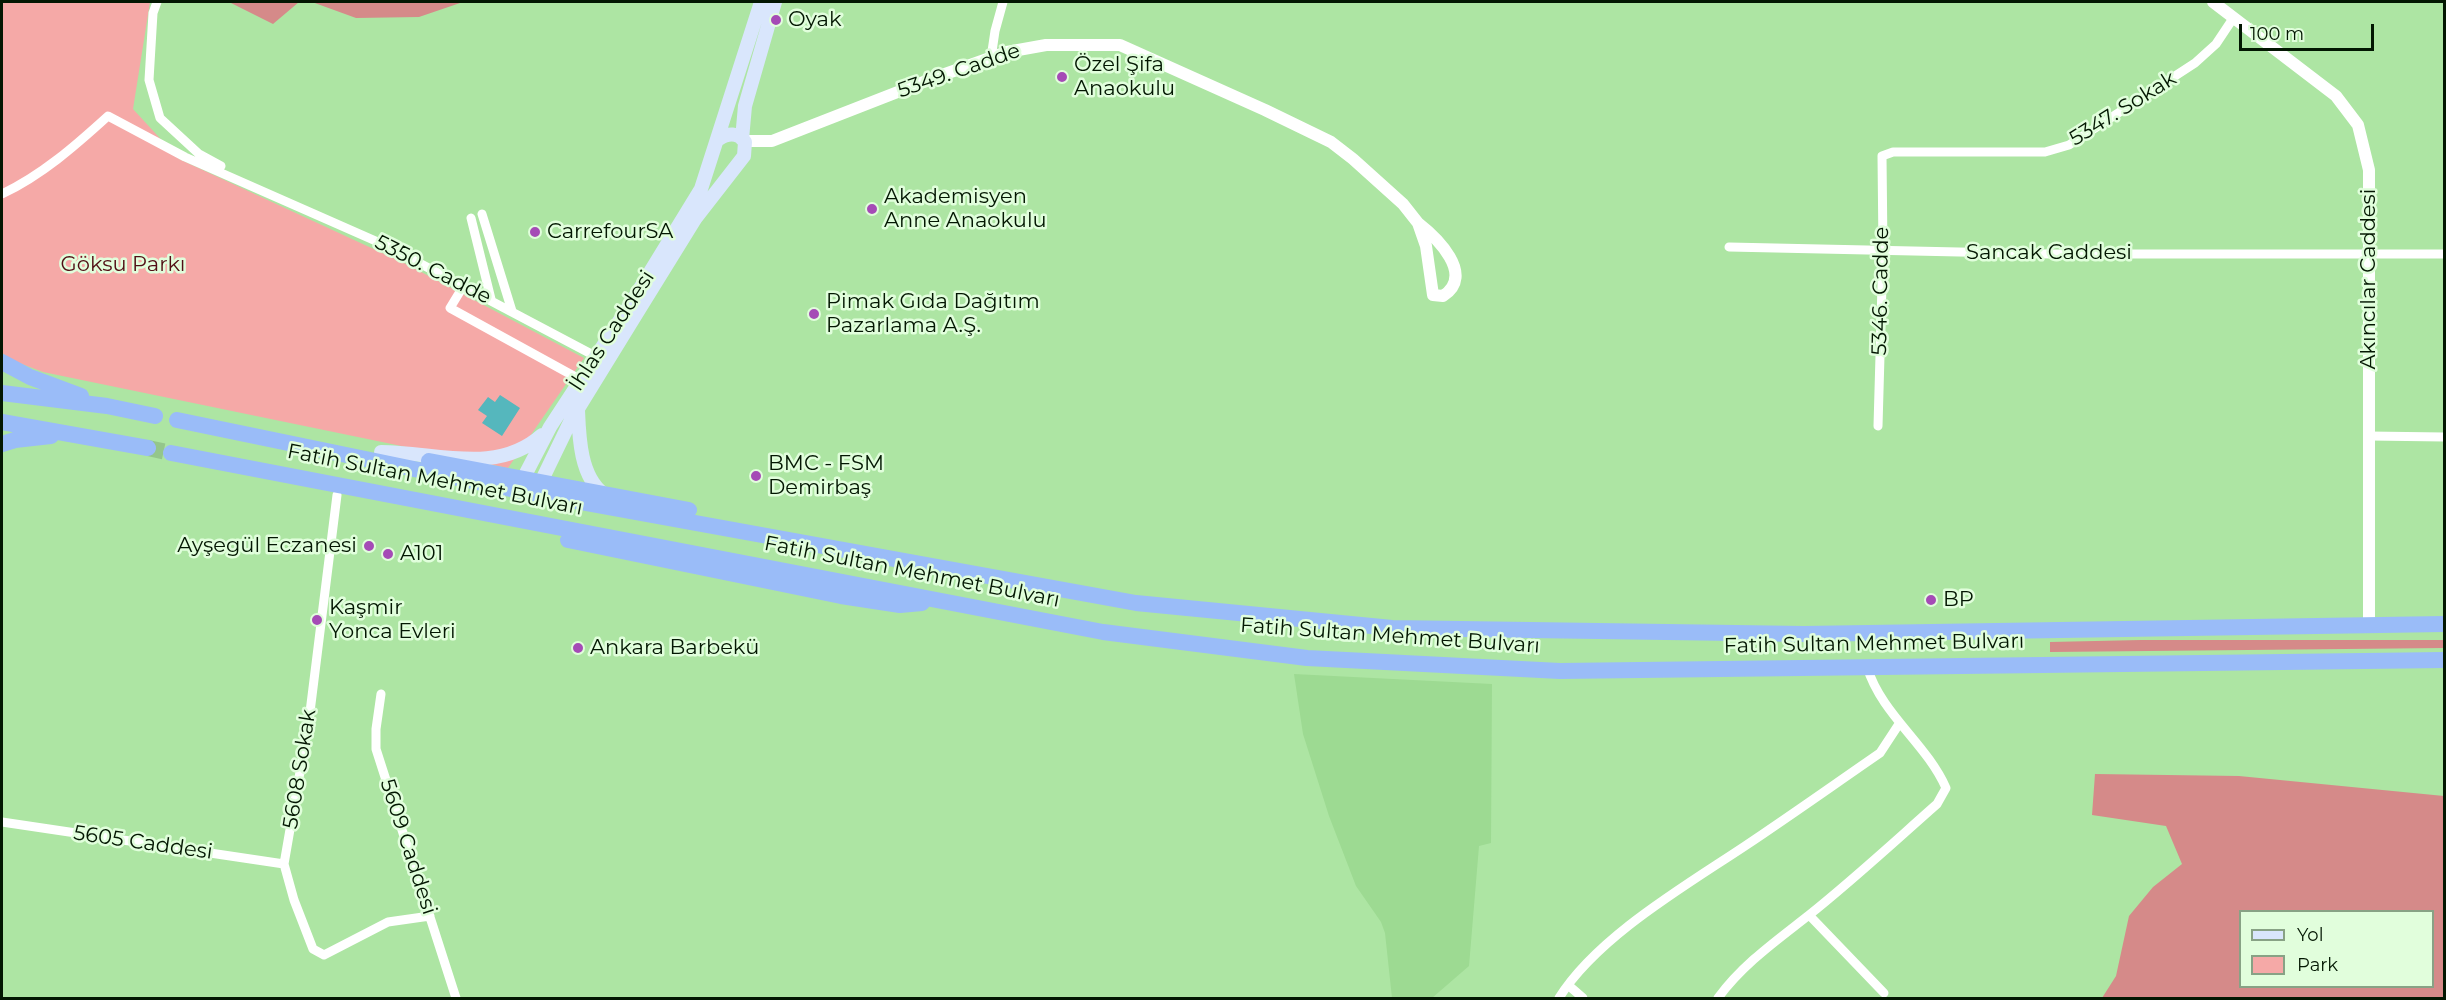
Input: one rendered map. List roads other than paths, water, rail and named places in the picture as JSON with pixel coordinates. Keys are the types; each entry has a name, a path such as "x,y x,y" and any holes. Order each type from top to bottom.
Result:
{"highway":[{"path":"2,362 30,377 107,406"},
{"path":"2,393 107,406 155,416"},
{"name":"Fatih Sultan Mehmet Bulvarı","path":"177,420 525,492 1137,603 1392,627 1804,634 2445,624"},
{"path":"2,422 148,448"},
{"path":"230,431 262,428 910,551 948,569"},
{"path":"2,444 15,440 70,433"},
{"name":"Fatih Sultan Mehmet Bulvarı","path":"171,453 1103,632 1307,658 1560,670 2445,660"},
{"path":"226,463 251,478 865,600 900,605 941,601"},
{"path":"469,520 483,513 491,500 490,484 480,470"},
{"path":"513,529 505,508 506,500 508,493 524,479"},
{"path":"530,532 546,520 551,506 541,482"},
{"path":"578,542 568,528 568,512 578,496 597,493"}],"main road":[{"name":"İhlas Caddesi","path":"524,479 550,427 597,357 701,189 761,2"},
{"path":"743,140 733,134 717,144 723,161 732,164 742,158 746,147 743,140 745,106 775,2"},
{"name":"İhlas Caddesi","path":"541,482 578,410 695,219 742,158"},
{"path":"578,410 579,432 589,476 597,493"},
{"path":"381,452 473,460 488,458 528,447 550,427"}],"street":[{"name":"5350. Cadde","path":"157,2 153,13 149,80 160,118 199,154 265,190 464,285 597,357"},
{"path":"991,58 994,31 1003,2"},
{"name":"Akıncılar Caddesi","path":"2213,2 2336,96 2358,125 2369,170 2369,625"},
{"name":"5347. Sokak","path":"1882,156 1893,152 2045,152 2069,145 2195,63 2216,44 2234,17"},
{"name":"5349. Cadde","path":"743,140 772,141 991,58 1024,48 1046,45 1105,44 1135,50 1331,142 1382,184 1418,223 1436,237 1452,260 1454,281 1450,290 1443,296 1433,295 1426,246 1418,223"},
{"name":"5350. Cadde","path":"2,194 39,173 108,116 185,157 265,190"},
{"path":"742,158 772,141"},
{"name":"5346. Cadde","path":"1878,426 1883,250 1882,156"},
{"path":"482,214 512,311"},
{"path":"471,218 491,299"},
{"name":"Sancak Caddesi","path":"1729,247 2445,254"},
{"path":"464,285 450,308 581,380"},
{"path":"2369,436 2445,437"},
{"name":"5608 Sokak","path":"284,864 315,673 337,495"},
{"path":"1718,999 1729,984 1770,943 1809,915 1937,804 1946,788 1940,774 1899,724 1873,686 1867,667"},
{"name":"5609 Caddesi","path":"381,694 376,729 376,749 456,999"},
{"path":"1559,999 1582,968 1628,927 1674,893 1880,753 1899,724"},
{"name":"5605 Caddesi","path":"2,822 284,864"},
{"path":"284,864 306,932 313,949 318,953 324,955 388,922 430,916"},
{"path":"1809,915 1884,993"},
{"path":"1568,985 1583,999"}],"water":[{"path":"500,395 520,408 502,436 482,423 487,416 478,410 488,397 495,402"}],"tunnel":[{"path":"148,448 171,453"}],"place":[{"name":"Oyak","path":"776,20"},
{"name":"Özel Şifa Anaokulu","path":"1062,77"},
{"name":"Akademisyen Anne Anaokulu","path":"872,209"},
{"name":"CarrefourSA","path":"535,232"},
{"name":"Pimak Gıda Dağıtım Pazarlama A.Ş.","path":"814,314"},
{"name":"BMC - FSM Demirbaş","path":"756,476"},
{"name":"Ayşegül Eczanesi","path":"369,546"},
{"name":"A101","path":"388,554"},
{"name":"BP","path":"1931,600"},
{"name":"Kaşmir Yonca Evleri","path":"317,620"},
{"name":"Ankara Barbekü","path":"578,648"}],"park label":[{"name":"Göksu Parkı","path":"123,265"}]}
